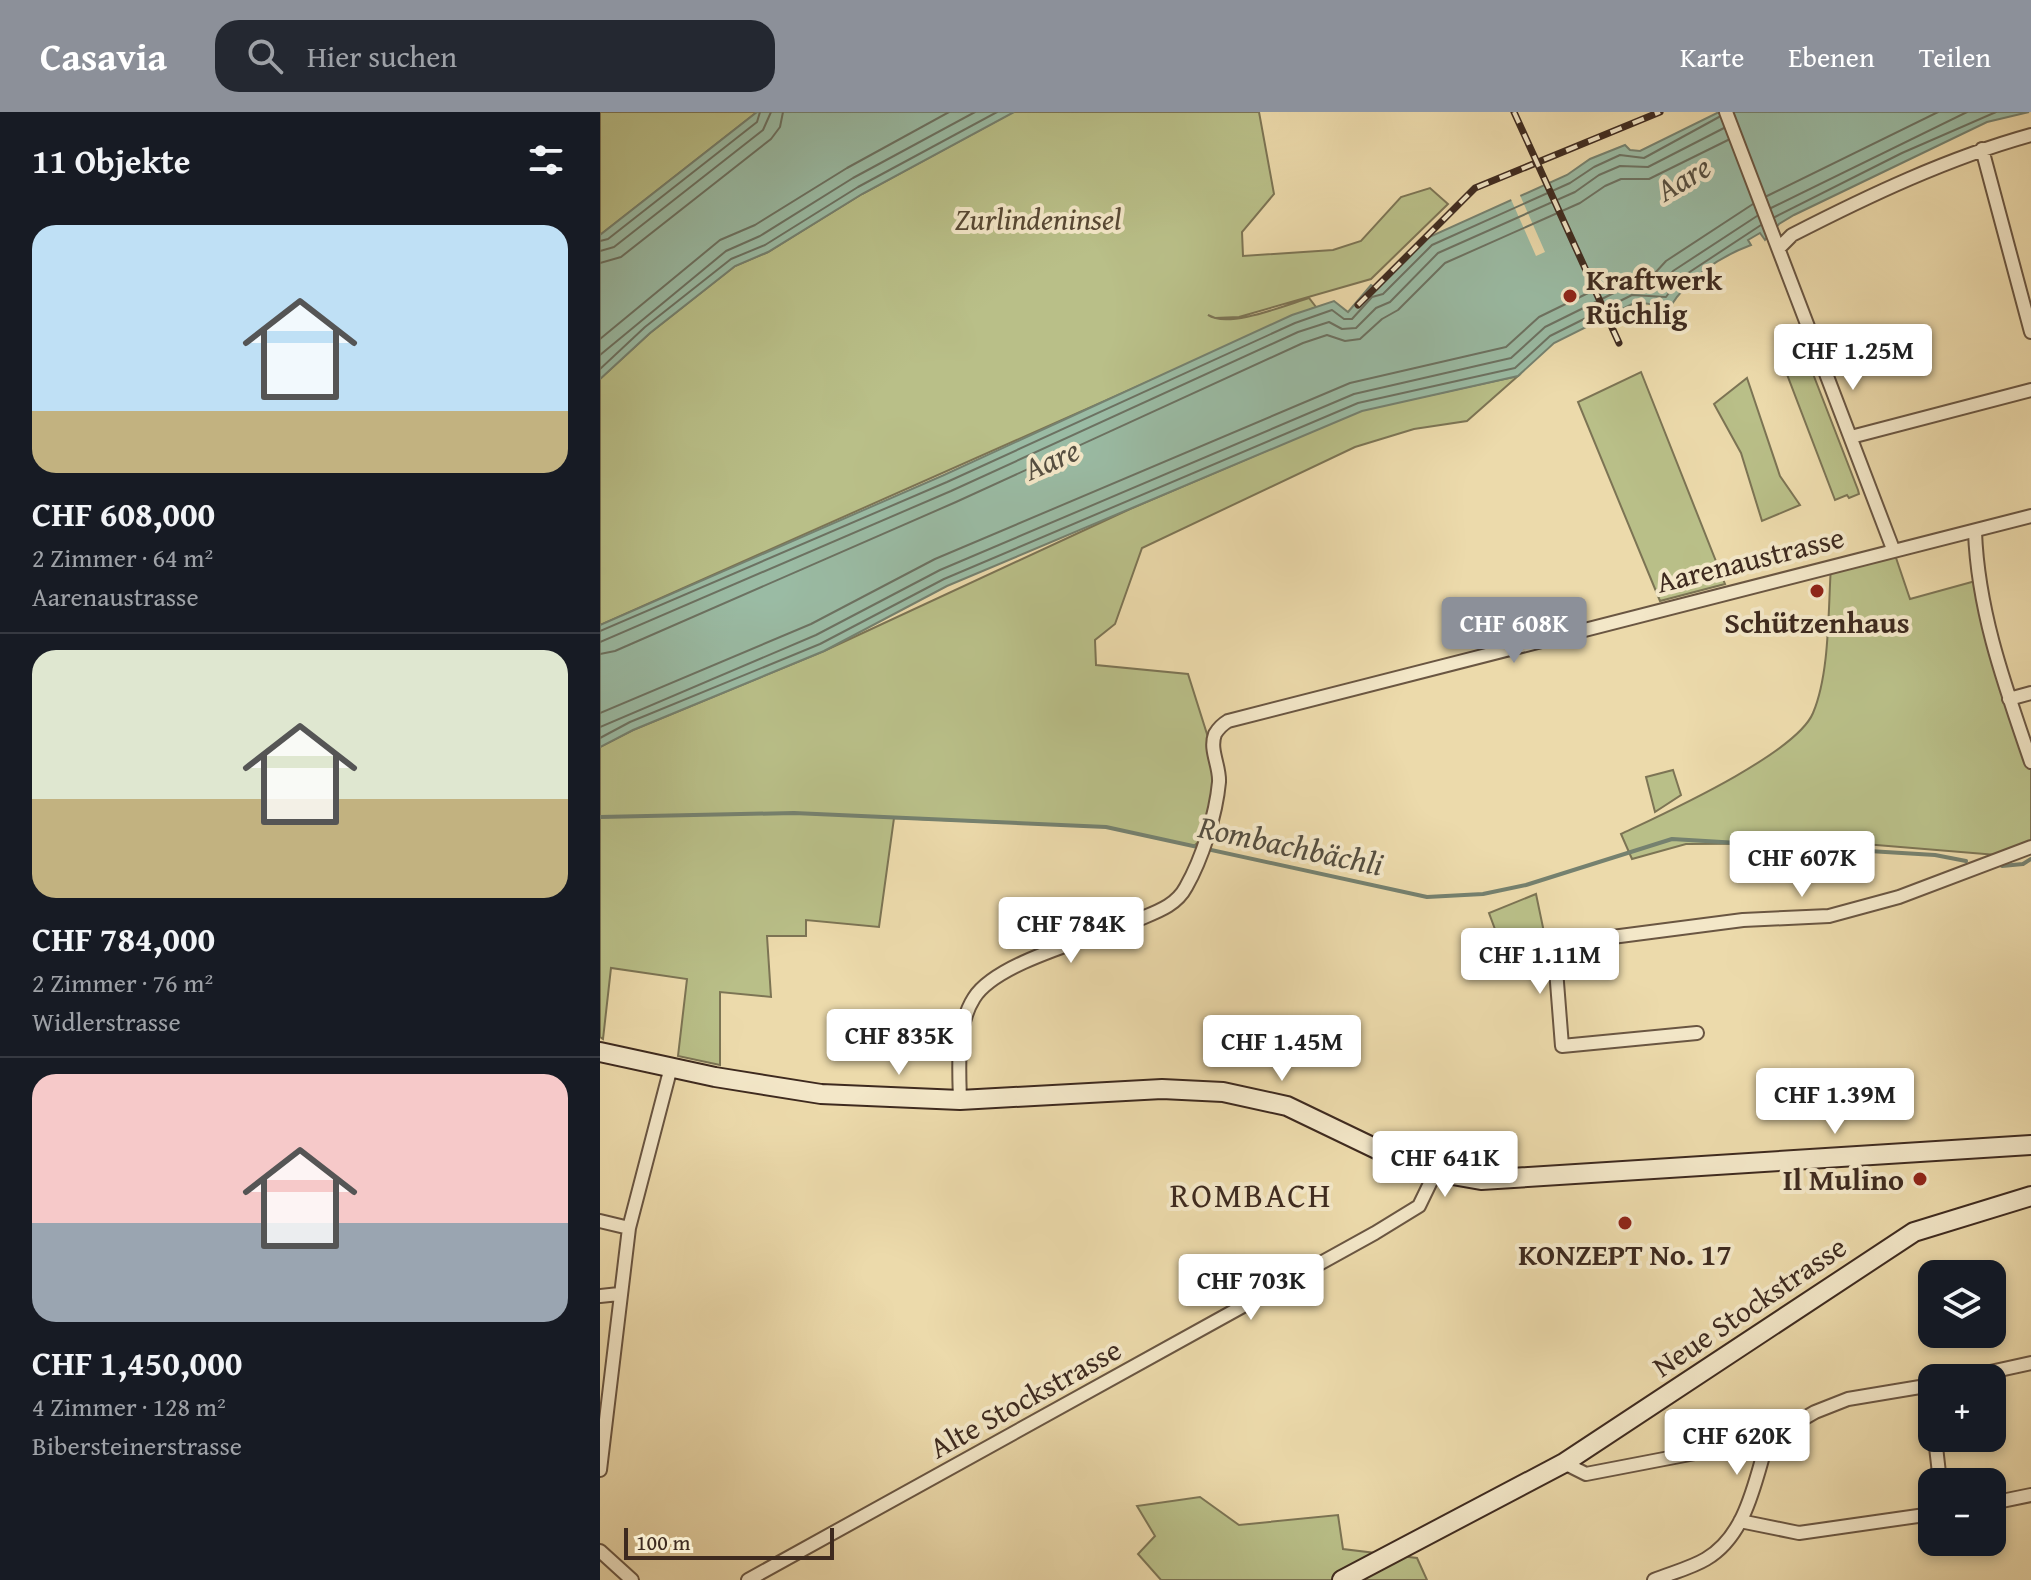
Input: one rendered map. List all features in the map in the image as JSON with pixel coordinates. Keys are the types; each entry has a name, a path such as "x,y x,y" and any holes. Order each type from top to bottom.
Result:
{"main road":[{"path":"600,1052 821,1094 960,1100 1162,1089 1223,1092 1287,1106 1402,1163 1435,1173 1481,1180 2031,1145"},
{"name":"Neue Stockstrasse","path":"1342,1580 1564,1463 1914,1232 2031,1196"}],"street":[{"path":"1726,112 1893,549"},
{"path":"1776,242 1982,149 2031,135"},
{"path":"1982,149 2031,332"},
{"path":"1851,437 2031,390"},
{"name":"Aarenaustrasse","path":"960,1100 963,1025 972,1000 984,984 1004,971 1129,924 1177,901 1199,856 1218,785 1213,745 1215,734 1228,721 2031,516"},
{"path":"1975,532 1987,623 2031,762"},
{"path":"2009,699 2031,693"},
{"path":"1697,1033 1562,1046 1548,945 1743,920 1829,916 1899,897 2031,847"},
{"path":"600,1470 629,1228 671,1067"},
{"name":"Alte Stockstrasse","path":"748,1580 1375,1233 1419,1206 1435,1173"},
{"path":"600,1221 629,1228"},
{"path":"600,1296 619,1294"},
{"path":"2006,1369 2031,1363"},
{"path":"1564,1463 1586,1474 1768,1439 1815,1412 1848,1399 1918,1387"},
{"path":"1654,1580 1705,1560 1722,1548 1740,1521 1768,1439"},
{"path":"2006,1500 2031,1495"},
{"path":"1740,1521 1799,1533 1918,1516"},
{"path":"600,1551 632,1580"}],"green space":[{"path":"600,112 757,112 600,235"},
{"name":"Zurlindeninsel","path":"1013,112 1259,112 1274,194 1242,232 1243,256 1333,250 1361,241 1401,197 1430,188 1448,204 1371,279 1239,317 1216,318 1243,318 1309,298 1316,307 600,625 600,379 650,333 735,266 768,252 862,194"},
{"path":"1803,348 1858,490 1859,494 1849,498 1847,495 1835,500 1780,356"},
{"path":"1641,372 1725,584 1660,601 1578,402"},
{"path":"1518,376 1467,421 1414,429 1355,447 1142,548 1115,624 1095,640 1096,665 1188,674 1219,772 1205,836 1194,846 1106,827 894,818 879,927 806,920 806,936 767,936 771,997 720,992 720,1065 678,1056 687,979 611,968 603,1039 600,1037 600,747 633,730 824,651 1130,509 1362,410"},
{"path":"1747,378 1780,476 1800,505 1762,521 1741,453 1714,404"},
{"path":"1893,549 1910,599 1979,580 2031,762 2031,847 2009,856 1852,843 1686,844 1632,859 1621,834 1756,764 1802,729 1813,713 1823,679 1831,566"},
{"path":"1673,770 1681,795 1655,812 1646,777"},
{"path":"1536,894 1545,937 1499,940 1489,913"},
{"path":"1200,1497 1239,1525 1338,1515 1343,1549 1417,1558 1427,1580 1161,1580 1138,1554 1155,1536 1137,1506"}],"water":[{"path":"757,112 1014,112 862,194 768,252 735,266 650,333 600,379 600,235"},
{"name":"Aare","path":"1719,112 2029,112 1987,122 1794,215 1779,224 1765,240 1760,233 1748,240 1751,245 1705,270 1670,307 1636,302 1554,343 1518,376 1362,411 947,586 824,651 633,730 600,747 600,625 944,475 1292,315 1334,301 1348,312 1371,285 1377,289 1427,238 1567,175 1590,159 1625,145 1630,150 1640,151"}],"pier":[{"path":"1519,193 1545,252 1536,256 1510,197"}],"waterway":[{"name":"Rombachbächli","path":"600,817 794,813 1106,827 1427,897 1483,894 1526,885 1672,839 1935,855 1966,861"},
{"name":"Rombachbächli","path":"2002,866 2023,864 2031,859"}],"railway":[{"path":"1514,112 1619,343"},
{"path":"1358,305 1475,188 1660,112"}],"place":[{"name":"Kraftwerk Rüchlig","path":"1570,296"},
{"name":"Schützenhaus","path":"1817,591"},
{"name":"Il Mulino","path":"1920,1179"},
{"name":"KONZEPT No. 17","path":"1625,1223"}],"district":[{"name":"ROMBACH","path":"1251,1194"}]}
